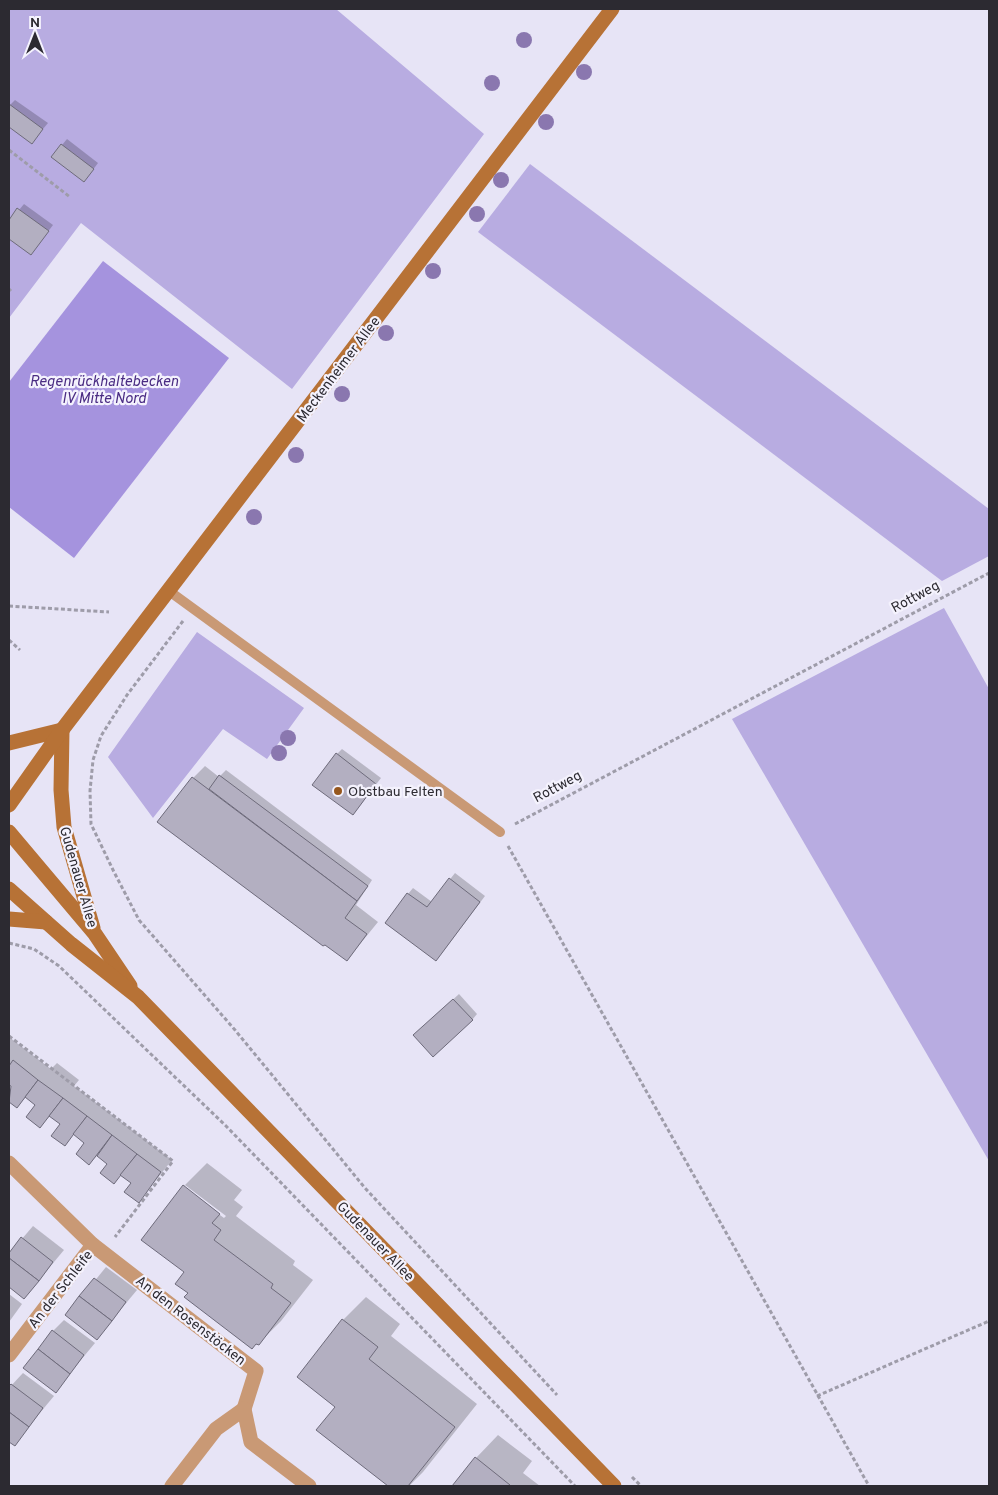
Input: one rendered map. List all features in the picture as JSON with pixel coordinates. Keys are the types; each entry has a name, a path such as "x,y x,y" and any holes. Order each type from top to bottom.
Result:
{"main road":[{"name":"Meckenheimer Allee","path":"9,805 62,730 612,9"},
{"path":"9,743 62,730"},
{"name":"Gudenauer Allee","path":"62,730 61,790 64,827 95,934"},
{"name":"Gudenauer Allee","path":"9,832 95,934 138,997"},
{"name":"Gudenauer Allee","path":"9,889 46,922 138,997 614,1486"},
{"path":"9,919 46,922"}],"street":[{"name":"An der Schleife","path":"9,1163 99,1249 9,1355"},
{"name":"An den Rosenstöcken","path":"99,1249 256,1371 244,1409 251,1442 309,1486"},
{"path":"172,1486 216,1430 244,1409"}],"lane":[{"path":"169,591 500,832"}],"path":[{"path":"9,150 70,197"},
{"name":"Rottweg","path":"500,832 989,573"},
{"path":"9,606 109,612"},
{"path":"192,608 127,695 101,736 93,760 90,791 91,824 102,848 139,920 235,1030 365,1188 560,1399"},
{"path":"9,640 20,650"},
{"path":"500,832 870,1486"},
{"path":"9,943 34,949 59,966 226,1126 575,1486"},
{"path":"9,1036 173,1162 99,1249"},
{"path":"818,1396 989,1321"},
{"path":"628,1472 641,1486"}],"shaded area":[{"path":"9,9 336,9 484,134 292,389 81,223 9,318"},
{"path":"530,164 989,509 989,556 942,581 478,232"},
{"path":"944,608 989,689 989,1161 732,719"},
{"path":"197,632 304,708 267,759 223,729 153,818 108,757"}],"water":[{"name":"Regenrückhaltebecken IV Mitte Nord","path":"103,261 229,358 74,558 9,507 9,382"}],"building":[{"path":"9,104 43,129 32,144 9,127"},
{"path":"61,144 94,169 84,182 51,157"},
{"path":"17,208 49,231 31,255 9,239 9,220"},
{"path":"336,753 376,784 353,815 312,785"},
{"path":"219,775 368,886 357,901 209,789"},
{"path":"192,777 357,901 345,918 367,934 347,961 325,945 323,946 157,822"},
{"path":"449,878 480,902 436,961 385,923 407,893 427,907"},
{"path":"453,999 473,1020 433,1057 413,1035"},
{"path":"13,1060 38,1080 17,1108 9,1102 11,1086 9,1085 9,1066"},
{"path":"38,1080 63,1098 40,1128 26,1117 35,1105 25,1097"},
{"path":"63,1098 87,1116 65,1146 51,1136 60,1124 49,1116"},
{"path":"87,1116 112,1135 89,1165 76,1154 84,1143 73,1134"},
{"path":"112,1135 137,1154 114,1184 100,1173 107,1164 97,1156"},
{"path":"137,1154 161,1172 139,1203 124,1192 131,1183 120,1175"},
{"path":"183,1185 220,1214 212,1223 221,1230 214,1240 273,1284 271,1288 291,1303 259,1345 256,1344 252,1349 184,1297 188,1293 175,1284 184,1272 141,1240"},
{"path":"21,1237 53,1262 39,1281 9,1258 9,1253"},
{"path":"9,1258 39,1281 24,1299 9,1287"},
{"path":"94,1278 126,1302 112,1321 79,1296"},
{"path":"79,1296 112,1321 97,1340 65,1315"},
{"path":"342,1319 378,1347 369,1359 455,1427 408,1486 388,1486 316,1430 335,1407 297,1377"},
{"path":"52,1330 84,1355 70,1374 38,1349"},
{"path":"38,1349 70,1374 56,1393 23,1368"},
{"path":"11,1384 43,1408 29,1427 9,1412 9,1386"},
{"path":"9,1412 29,1427 15,1446 9,1442"},
{"path":"475,1457 510,1485 452,1486"}],"place":[{"name":"Obstbau Felten","path":"338,791"}]}
